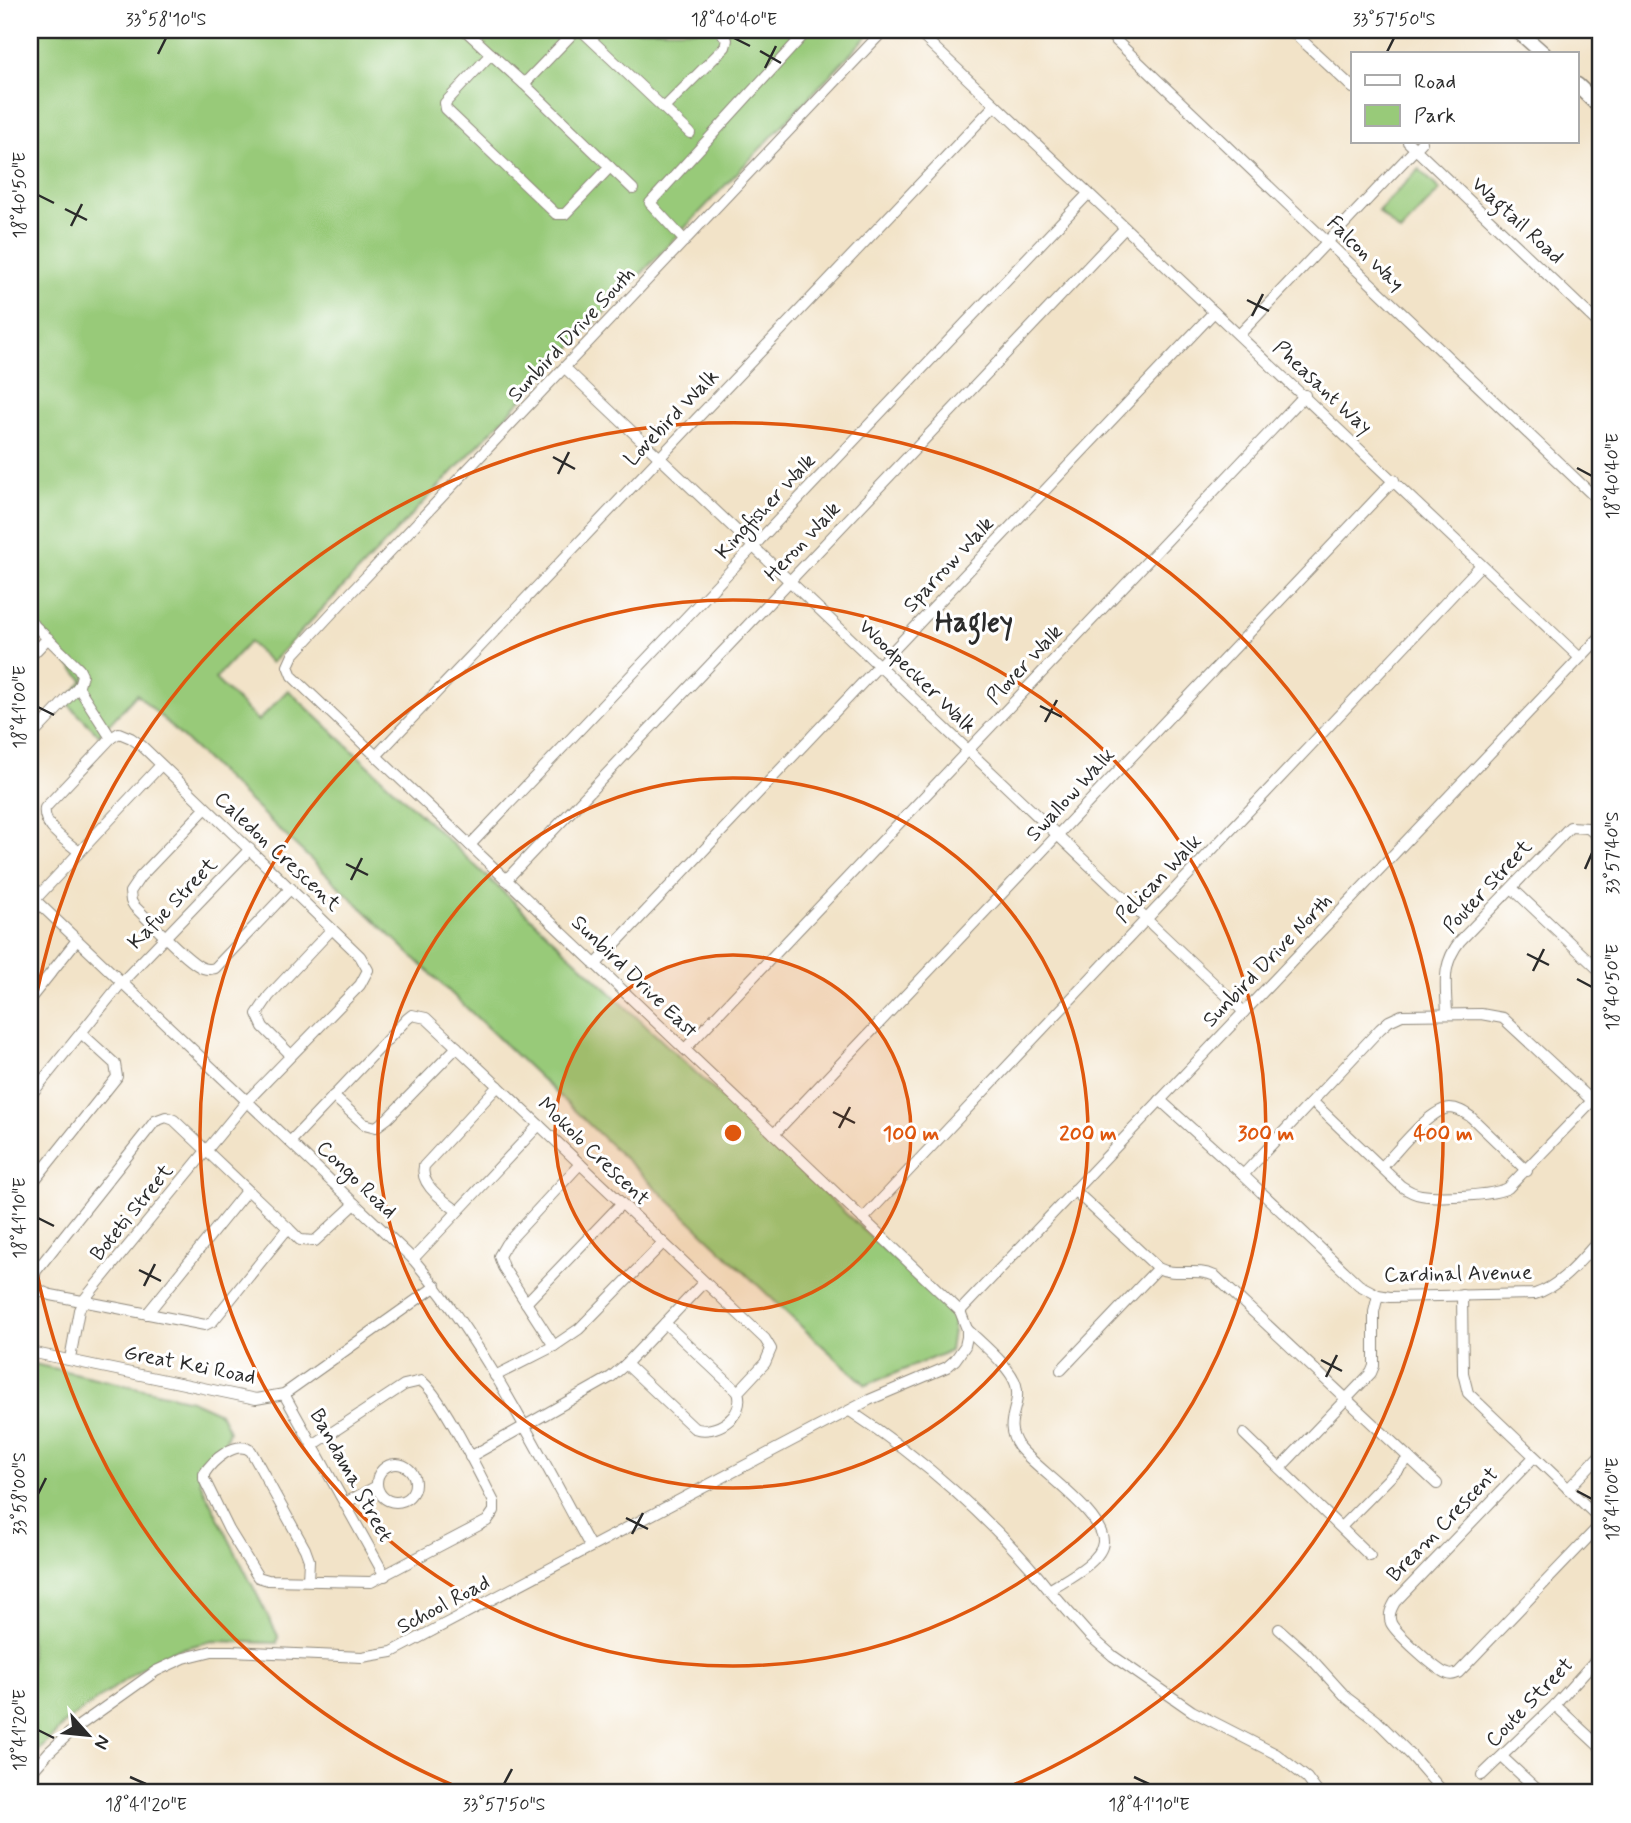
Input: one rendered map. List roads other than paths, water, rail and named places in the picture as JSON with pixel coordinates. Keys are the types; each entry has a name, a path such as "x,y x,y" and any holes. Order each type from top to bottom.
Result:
{"street":[{"path":"465,30 634,189"},
{"path":"524,84 579,30 690,133"},
{"path":"664,108 725,47 727,40 720,30"},
{"path":"685,241 650,203 808,30"},
{"name":"Sunbird Drive South","path":"288,666 290,658 884,30"},
{"name":"Pheasant Way","path":"916,30 1580,658"},
{"name":"Falcon Way","path":"1105,30 1601,503"},
{"path":"1291,30 1351,86"},
{"path":"1517,30 1542,52"},
{"path":"491,54 445,103 446,109 527,187 561,216 573,207 610,167"},
{"path":"1578,86 1601,108"},
{"name":"Lovebird Walk","path":"376,756 995,105"},
{"path":"1239,335 1415,144"},
{"name":"Wagtail Road","path":"1415,144 1601,326"},
{"name":"Kingfisher Walk","path":"470,845 1088,194"},
{"name":"Heron Walk","path":"506,880 1125,228"},
{"name":"Sparrow Walk","path":"596,965 1214,312"},
{"name":"Woodpecker Walk","path":"565,368 1244,1012"},
{"name":"Plover Walk","path":"685,1049 1305,396"},
{"name":"Swallow Walk","path":"774,1134 1394,480"},
{"name":"Pelican Walk","path":"863,1219 1481,565"},
{"path":"30,621 82,675 78,687 30,738"},
{"name":"Sunbird Drive North","path":"960,1311 1601,636"},
{"path":"30,657 48,638"},
{"name":"Sunbird Drive East","path":"288,666 292,676 960,1311"},
{"path":"78,687 111,738 46,808 44,814 48,824 79,852"},
{"name":"Caledon Crescent","path":"111,738 119,733 126,734 142,747 366,963 368,974 360,985 247,1101"},
{"path":"32,900 161,765"},
{"path":"205,809 140,877 129,897 134,906 197,965 215,968 291,888"},
{"name":"Pouter Street","path":"1447,1014 1446,967 1461,941 1570,827 1588,828 1601,839"},
{"name":"Kafue Street","path":"30,1096 122,982 250,849"},
{"path":"1512,888 1601,972"},
{"name":"Congo Road","path":"32,900 413,1259 436,1286 495,1376 590,1546"},
{"path":"291,1055 262,1027 257,1014 269,996 332,929"},
{"path":"30,999 77,940"},
{"path":"1242,1175 1388,1021 1402,1015 1493,1014 1503,1018 1601,1109"},
{"name":"Mokolo Crescent","path":"290,1142 412,1016 426,1018 769,1344 769,1358 738,1392"},
{"path":"30,1186 117,1077 115,1063 81,1032"},
{"path":"333,1096 364,1124 376,1127 457,1047"},
{"path":"457,1211 425,1181 424,1166 498,1086"},
{"name":"Cardinal Avenue","path":"1160,1100 1359,1285 1378,1295 1535,1294 1560,1281 1601,1238"},
{"name":"Boteti Street","path":"70,1359 83,1301 247,1101"},
{"path":"1313,1102 1407,1191 1430,1196 1496,1193 1508,1188 1592,1101"},
{"path":"1382,1167 1427,1120 1441,1110 1450,1108 1463,1111 1471,1117 1527,1171"},
{"path":"288,1228 209,1324 201,1325 51,1295 38,1290 34,1282 36,1271 160,1118 170,1118 247,1189 288,1228 300,1240 314,1241 355,1204"},
{"path":"413,1259 539,1125"},
{"path":"554,1346 499,1261 501,1250 580,1164"},
{"path":"147,1314 247,1189"},
{"path":"1074,1190 1158,1268 1165,1272 1207,1272 1215,1276 1437,1484"},
{"path":"526,1303 621,1204"},
{"path":"495,1376 554,1346 579,1329 663,1243"},
{"path":"1061,1370 1158,1268"},
{"path":"470,1457 611,1377 704,1282"},
{"name":"Great Kei Road","path":"30,1352 256,1399 284,1394 436,1286"},
{"path":"1280,1468 1374,1366 1374,1312 1378,1295"},
{"path":"1462,1295 1463,1373 1468,1393 1601,1522"},
{"path":"960,1311 967,1329 1010,1374 1016,1384 1011,1430 1017,1445 1084,1509 1102,1536 1100,1553 1094,1560 1049,1590"},
{"path":"626,1364 694,1428 710,1430 734,1416 741,1405 738,1392 665,1323"},
{"name":"School Road","path":"30,1774 54,1746 74,1730 156,1671 177,1661 199,1654 231,1650 362,1657 392,1652 869,1400 947,1367 965,1346 967,1329"},
{"path":"1601,1355 1594,1369 1601,1384"},
{"path":"308,1581 309,1560 305,1549 251,1451 240,1446 212,1463 204,1474 208,1489 250,1568 258,1577 308,1581 364,1584 385,1576 487,1521 494,1511 494,1502 470,1457 433,1391 425,1383 416,1381 404,1385 313,1445"},
{"name":"Bandama Street","path":"284,1394 385,1576"},
{"path":"850,1411 886,1435 988,1521 1089,1635 1113,1656 1192,1711 1276,1754 1300,1772 1318,1793"},
{"path":"1244,1433 1370,1556"},
{"path":"1568,1489 1601,1454"},
{"name":"Bream Crescent","path":"1534,1457 1395,1602 1390,1620 1401,1634 1441,1671 1451,1675 1458,1673 1601,1522"},
{"path":"1341,1527 1409,1458"},
{"path":"345,1503 377,1486"},
{"path":"1279,1629 1314,1660 1347,1698 1376,1720 1444,1793"},
{"name":"Coute Street","path":"1482,1775 1555,1705 1601,1654"},
{"path":"1555,1705 1601,1748"},
{"path":"1502,1757 1541,1793"}],"district":[{"name":"Hagley","path":"974,621"}]}
